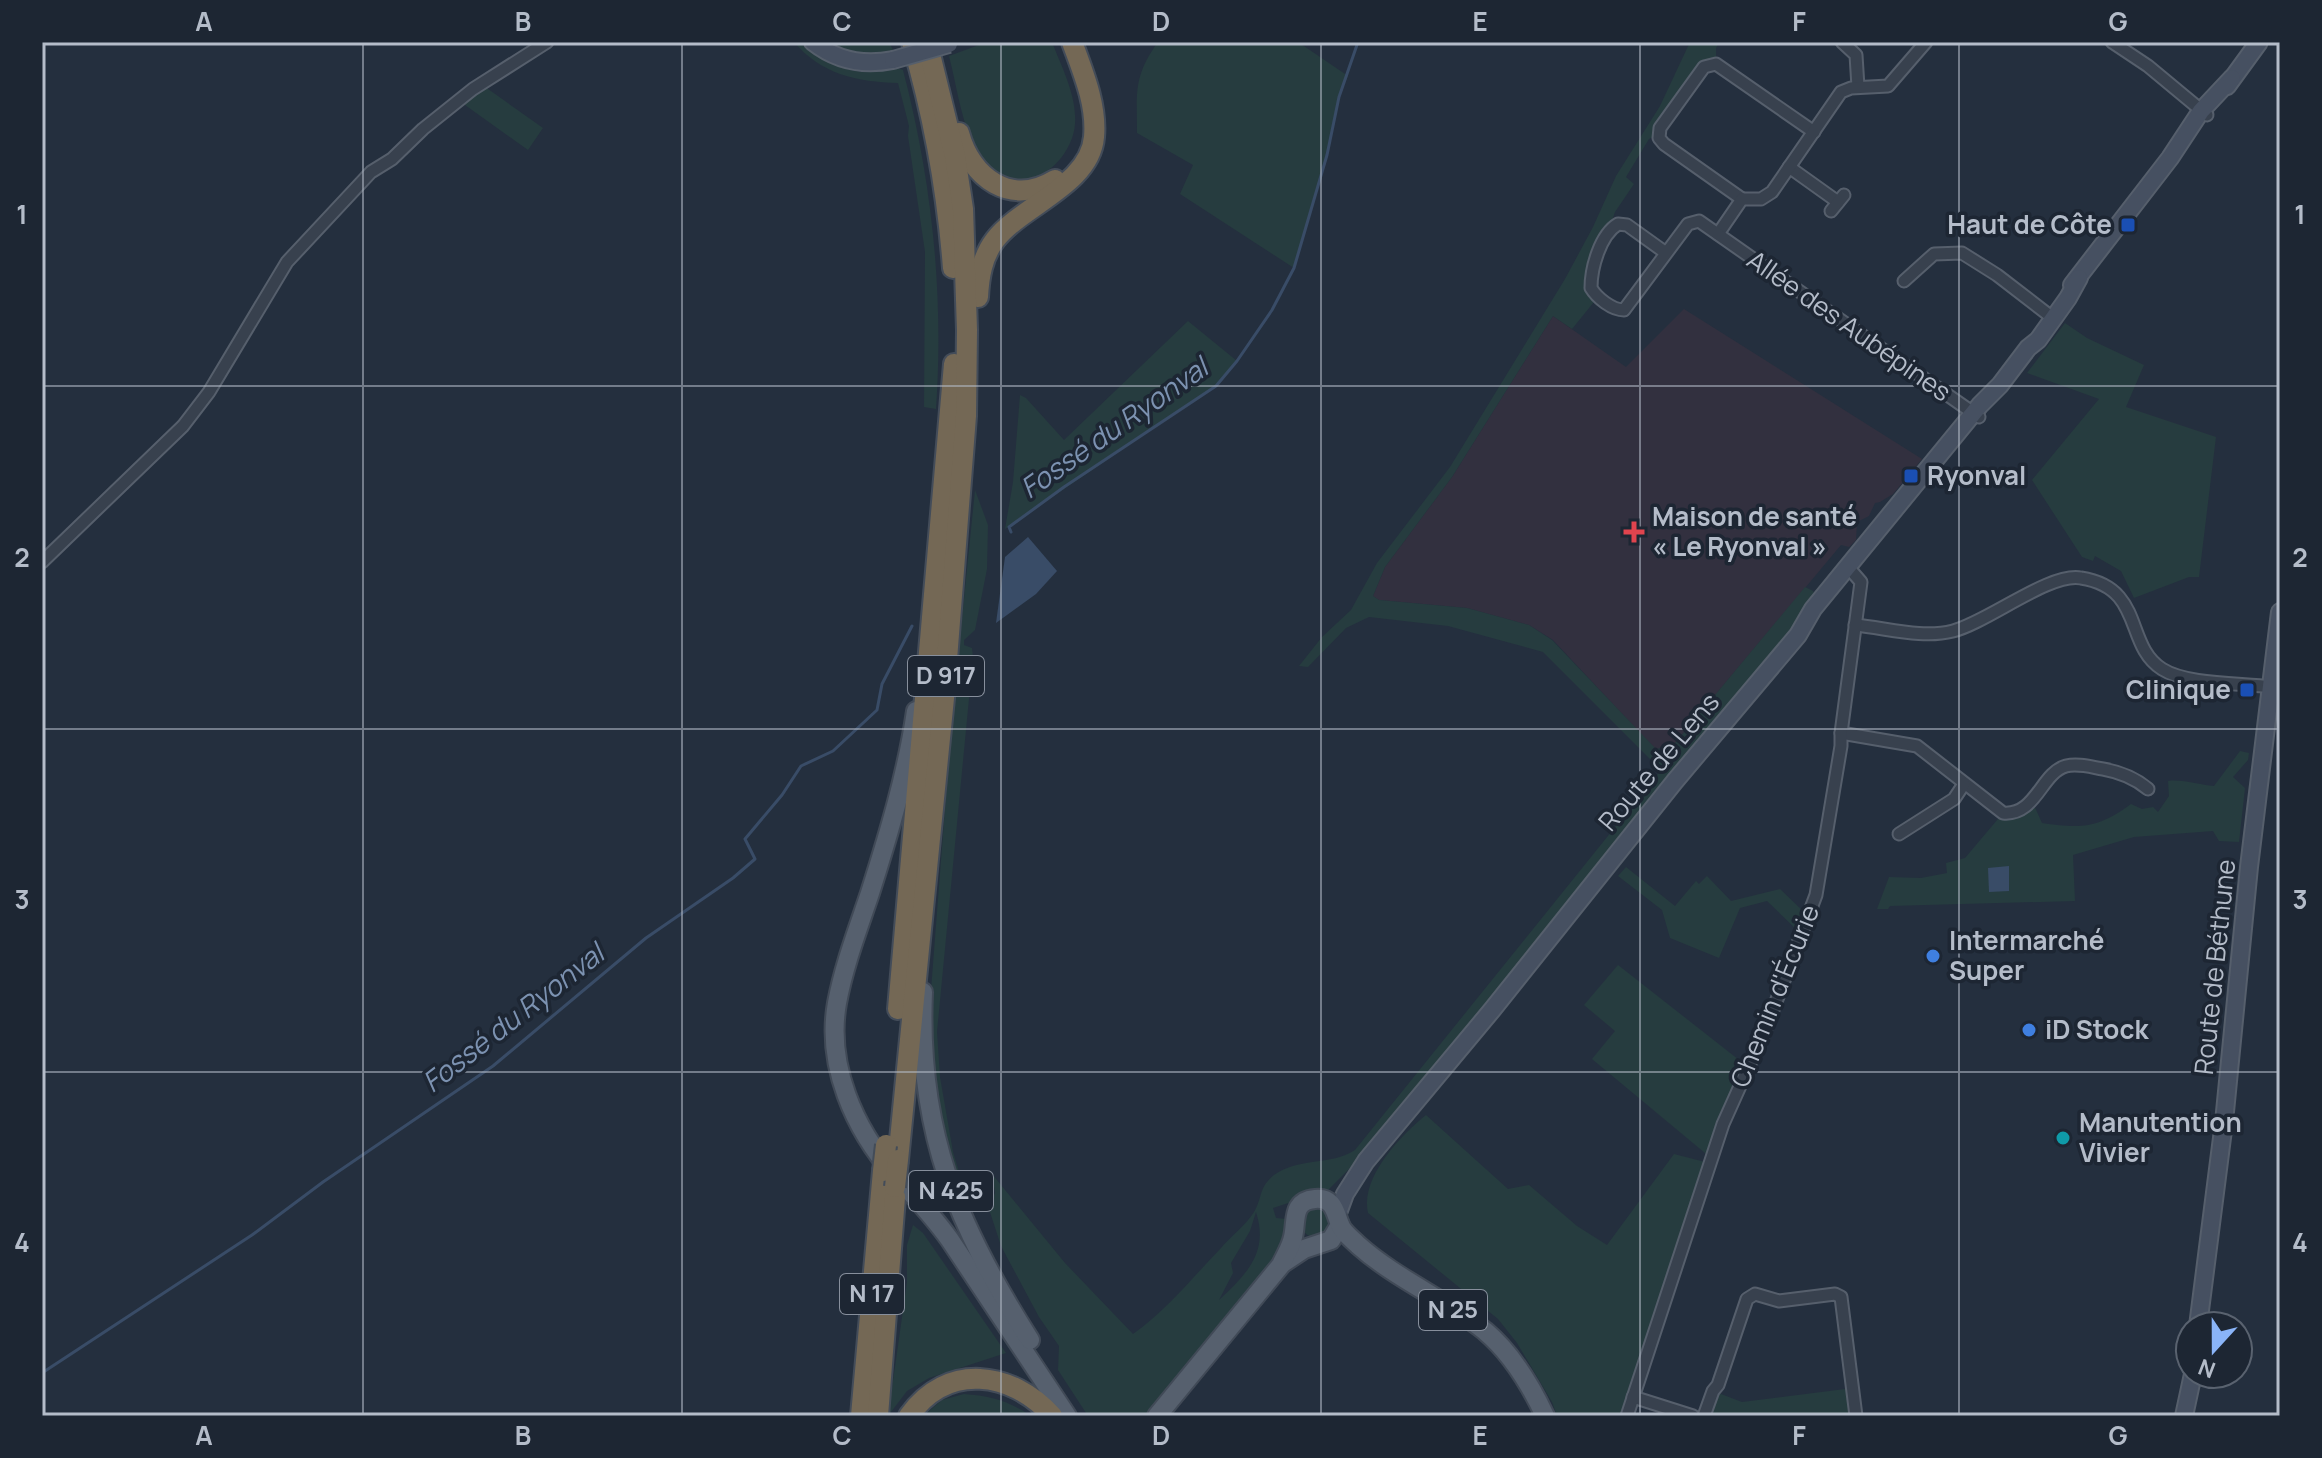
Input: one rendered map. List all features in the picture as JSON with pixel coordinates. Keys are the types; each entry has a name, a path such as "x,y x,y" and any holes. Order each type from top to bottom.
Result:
{"highway":[{"name":"D 917","path":"891,1166 953,379 954,274 942,163 931,108 912,42"},
{"name":"D 917","path":"891,1166 920,934 944,698 966,416 967,314 963,209 955,156 927,42"},
{"path":"946,43 961,142 984,176 1001,187 1024,191 1036,189 1058,178 1079,155 1085,141 1084,107 1064,42"},
{"path":"966,416 974,388 978,284 988,251 1014,220 1070,180 1091,152 1093,113 1072,42"},
{"name":"N 17","path":"861,1416 891,1166"},
{"name":"N 17","path":"878,1416 891,1166"},
{"path":"909,1416 935,1391 976,1378 996,1379 1011,1385 1052,1416"}],"main road":[{"path":"813,42 827,52 852,61 877,63 946,43"},
{"name":"Route de Lens","path":"1339,1219 1356,1173 1798,635 1813,609 1851,570 1977,415 2028,348 2032,335 2051,316 2259,42"},
{"name":"Route de Béthune","path":"2200,1310 2224,1122 2249,867 2280,612"},
{"name":"N 425","path":"933,622 922,658 903,779 837,1004 834,1033 840,1079 851,1107 870,1139 893,1173 918,1197 948,1237 1067,1416"},
{"name":"N 425","path":"920,934 923,1054 933,1129 953,1197 987,1268 1079,1416"},
{"path":"1321,1200 1356,1173"},
{"path":"1157,1416 1281,1265 1304,1249 1331,1240 1339,1219 1331,1204 1310,1200 1301,1205 1294,1216 1295,1230 1281,1265"},
{"name":"N 25","path":"1339,1219 1364,1250 1484,1331 1507,1353 1545,1416"},
{"path":"1295,1230 1303,1240 1315,1245"},
{"path":"2184,1416 2190,1390"}],"street":[{"path":"42,562 183,426 235,351 287,262 371,172 392,159 423,129 473,89 547,42"},
{"path":"1842,42 1856,55 1858,87"},
{"path":"1814,132 1721,66 1712,63 1704,67 1660,128 1659,138 1742,199 1766,197 1814,132 1841,92 1858,87 1888,86 1926,42"},
{"path":"2112,42 2148,66 2204,113"},
{"path":"1789,167 1838,203"},
{"path":"1666,253 1627,225 1618,224 1609,231 1601,245 1591,288 1615,309 1624,310 1691,221 1699,221 1718,234 1742,199"},
{"name":"Allée des Aubépines","path":"1718,234 1977,415"},
{"path":"1904,281 1934,254 1962,253 1986,267 2051,316"},
{"name":"Chemin d'Écurie","path":"1627,1416 1723,1124 1767,1026 1816,895 1835,793 1861,582 1851,570"},
{"path":"1855,625 1930,634 1953,631 1984,619 2061,579 2083,578 2114,590 2124,601 2148,653 2162,669 2191,678 2271,687"},
{"path":"1841,733 1917,746 1996,810 2011,813 2032,801 2056,772 2065,766 2085,765 2125,773 2148,789"},
{"path":"1899,834 1954,799 1964,784"},
{"path":"1704,1416 1718,1385 1747,1299 1755,1294 1779,1301 1835,1294 1841,1297 1856,1416"},
{"path":"1633,1397 1693,1416"}],"shaded area":[{"name":"Maison de santé « Le Ryonval »","path":"1684,309 1922,459 1893,494 1875,503 1869,516 1857,522 1856,540 1849,547 1841,545 1675,743 1655,749 1553,640 1529,625 1467,608 1379,600 1373,596 1385,567 1452,477 1553,316 1626,367"}],"green space":[{"path":"794,42 800,42 824,59 852,70 903,70 922,154 933,238 938,323 936,409 924,407 925,252 909,126 898,83 868,81 828,69"},
{"path":"822,42 889,42 893,50 870,58"},
{"path":"987,42 1052,42 1074,103 1075,124 1062,157 1043,174 1020,180 996,172 977,151 967,129 949,56"},
{"path":"1158,42 1298,42 1348,76 1339,97 1327,155 1294,268 1180,194 1193,165 1137,133 1140,75"},
{"path":"1690,42 1719,42 1716,64 1708,64 1658,134 1649,139 1626,177 1634,184 1615,212 1590,283 1598,297 1572,329 1553,316 1452,477 1385,567 1373,596 1379,600 1467,608 1529,625 1552,640 1656,749 1675,743 1805,587 1813,591 1816,597 1808,611 1362,1156 1328,1190 1273,1208 1276,1218 1286,1219 1287,1240 1264,1275 1148,1416 1088,1416 1058,1370 1059,1346 1039,1317 1001,1246 988,1206 995,1193 992,1174 1065,1263 1133,1334 1168,1304 1247,1221 1257,1207 1265,1184 1274,1175 1284,1169 1335,1158 1355,1150 1661,770 1543,652 1448,626 1369,617 1346,628 1308,667 1299,666 1322,637 1351,610 1377,563 1450,467 1565,279 1616,176 1660,106","holes":["1256,1212 1260,1239 1253,1261 1219,1300 1233,1273 1231,1263 1250,1231"]},
{"path":"481,84 543,128 528,150 458,100"},
{"path":"1188,321 1237,361 1216,386 1005,529 1013,482 1020,395 1064,440"},
{"path":"2065,323 2087,338 2144,365 2126,407 2216,437 2199,577 2189,577 2134,598 2121,571 2095,556 2093,561 2082,557 2032,480 2099,399 2027,373"},
{"path":"975,490 988,525 987,569 975,630 964,640 964,645 972,648 973,657 937,1032 940,1077 953,1152 968,1202 960,1195 936,1105 928,1029 952,717"},
{"path":"2240,751 2249,753 2248,760 2233,777 2245,788 2239,842 2219,841 2213,831 2134,837 2073,855 2075,901 1890,906 1888,909 1877,909 1889,877 1921,878 1947,873 1946,863 1965,858 2003,813 2032,801 2042,823 2079,826 2109,818 2131,804 2142,809 2153,807 2158,812 2169,796 2168,781 2214,786"},
{"path":"1626,867 1675,906 1696,881 1699,884 1707,876 1731,901 1780,889 1803,911 1798,931 1767,901 1740,908 1719,958 1670,938 1662,910 1618,876"},
{"path":"1618,965 1748,1067 1711,1158 1592,1059 1615,1031 1584,1005"},
{"path":"1426,1115 1508,1189 1529,1185 1577,1226 1607,1245 1674,1154 1709,1163 1627,1416 1557,1416 1517,1343 1498,1319 1368,1213 1367,1200 1376,1172 1394,1146"},
{"path":"1315,1209 1325,1213 1329,1223 1325,1233 1315,1237 1305,1233 1301,1223 1305,1213"},
{"path":"913,1225 923,1233 1006,1353 929,1378 907,1391 888,1416 907,1282 907,1245"},
{"path":"1853,1388 1856,1416 1704,1416 1713,1391 1742,1402"},
{"path":"964,1394 999,1400 1031,1416 923,1416 942,1400"}],"water":[{"path":"1028,537 1057,571 1036,594 996,623 1005,557"},
{"path":"2009,866 2009,891 1989,892 1988,868"}],"waterway":[{"name":"Fossé du Ryonval","path":"1011,532 1009,527 1064,487 1216,386 1237,361 1272,310 1294,268 1327,155 1339,97 1358,42"},
{"name":"Fossé du Ryonval","path":"42,1373 252,1235 323,1182 493,1066 646,938 733,878 755,859 745,839 782,795 801,766 833,751 877,710 882,684 912,626"}],"place":[{"name":"Haut de Côte","path":"2128,225"},
{"name":"Ryonval","path":"1911,476"},
{"name":"Maison de santé « Le Ryonval »","path":"1634,532"},
{"name":"Clinique","path":"2247,690"},
{"name":"Intermarché Super","path":"1933,956"},
{"name":"iD Stock","path":"2029,1030"},
{"name":"Manutention Vivier","path":"2063,1138"}]}
